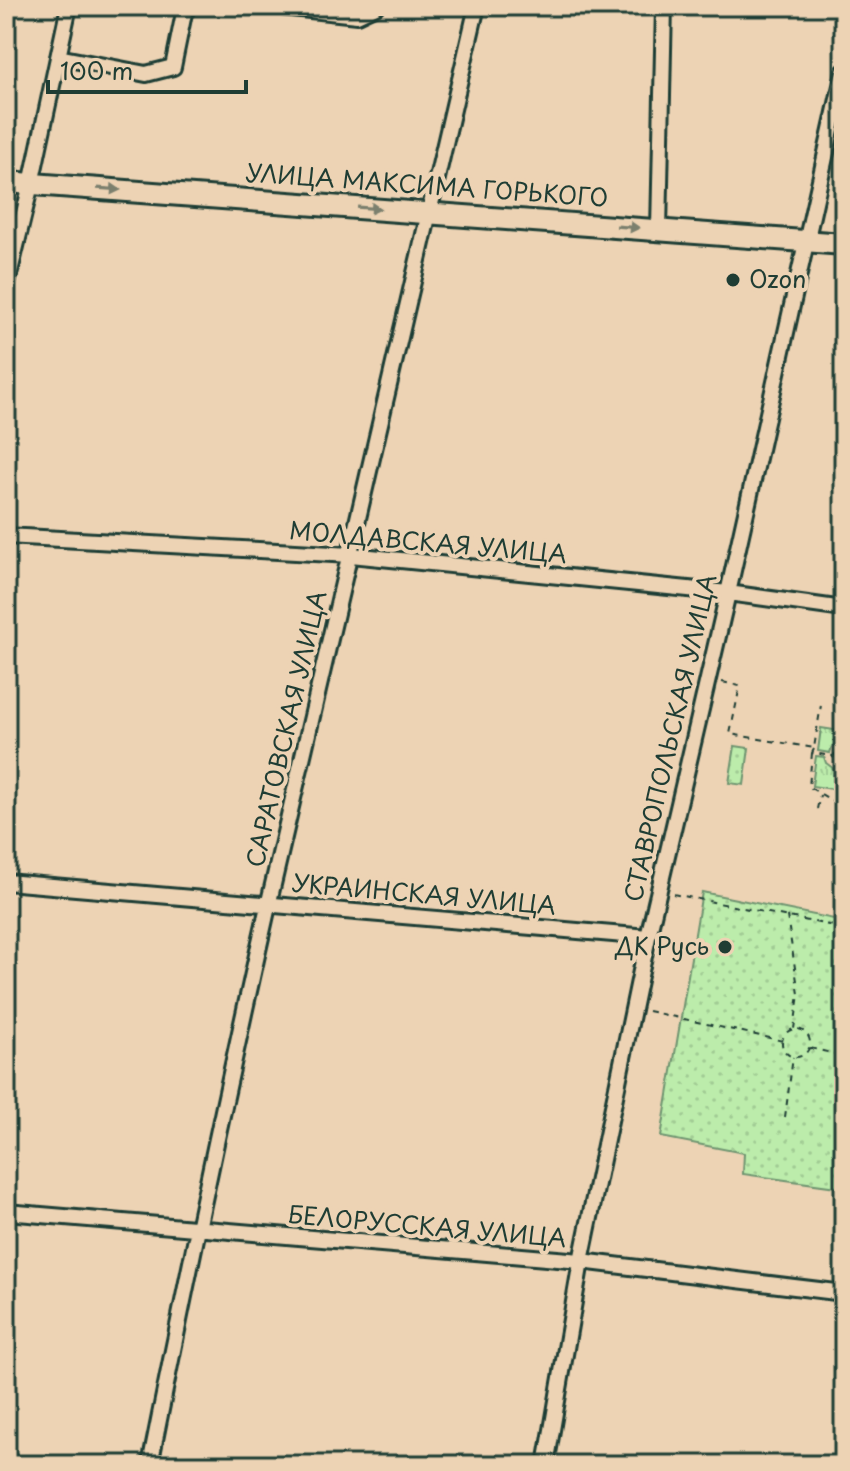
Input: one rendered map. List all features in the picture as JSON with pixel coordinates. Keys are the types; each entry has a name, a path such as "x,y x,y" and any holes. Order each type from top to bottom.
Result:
{"main road":[{"name":"УЛИЦА МАКСИМА ГОРЬКОГО","path":"6,182 844,244"}],"street":[{"path":"6,288 69,6"},
{"path":"58,57 146,74 173,67 184,13 190,6"},
{"path":"272,6 357,15 376,6"},
{"name":"САРАТОВСКАЯ УЛИЦА","path":"150,1465 268,904 477,6"},
{"path":"659,229 664,6"},
{"name":"СТАВРОПОЛЬСКАЯ УЛИЦА","path":"546,1465 581,1261 648,937 844,72"},
{"name":"МОЛДАВСКАЯ УЛИЦА","path":"6,536 351,555 728,593 844,609"},
{"name":"УКРАИНСКАЯ УЛИЦА","path":"6,882 648,937"},
{"name":"БЕЛОРУССКАЯ УЛИЦА","path":"6,1212 581,1261 844,1293"}],"path":[{"path":"708,679 740,686 730,734 814,748"},
{"path":"821,705 809,787 844,808"},
{"path":"812,753 834,756 843,749 844,728"},
{"path":"834,756 837,763 844,764 838,804"},
{"path":"817,809 820,794"},
{"path":"658,892 844,928"},
{"path":"787,916 799,994 794,1029"},
{"path":"634,1008 783,1041"},
{"path":"794,1029 806,1033 810,1040 809,1048 800,1056 793,1056 784,1048 783,1041 785,1034 794,1029"},
{"path":"809,1048 844,1056"},
{"path":"785,1117 793,1056"}],"green space":[{"path":"821,728 841,731 839,744 832,746 830,753 818,751"},
{"path":"735,746 749,748 744,785 729,783"},
{"path":"816,756 824,757 834,769 833,789 812,786"},
{"path":"702,892 844,921 844,1188 743,1174 744,1153 661,1137"}],"place":[{"name":"Ozon","path":"733,280"},
{"name":"ДК Русь","path":"725,947"}]}
